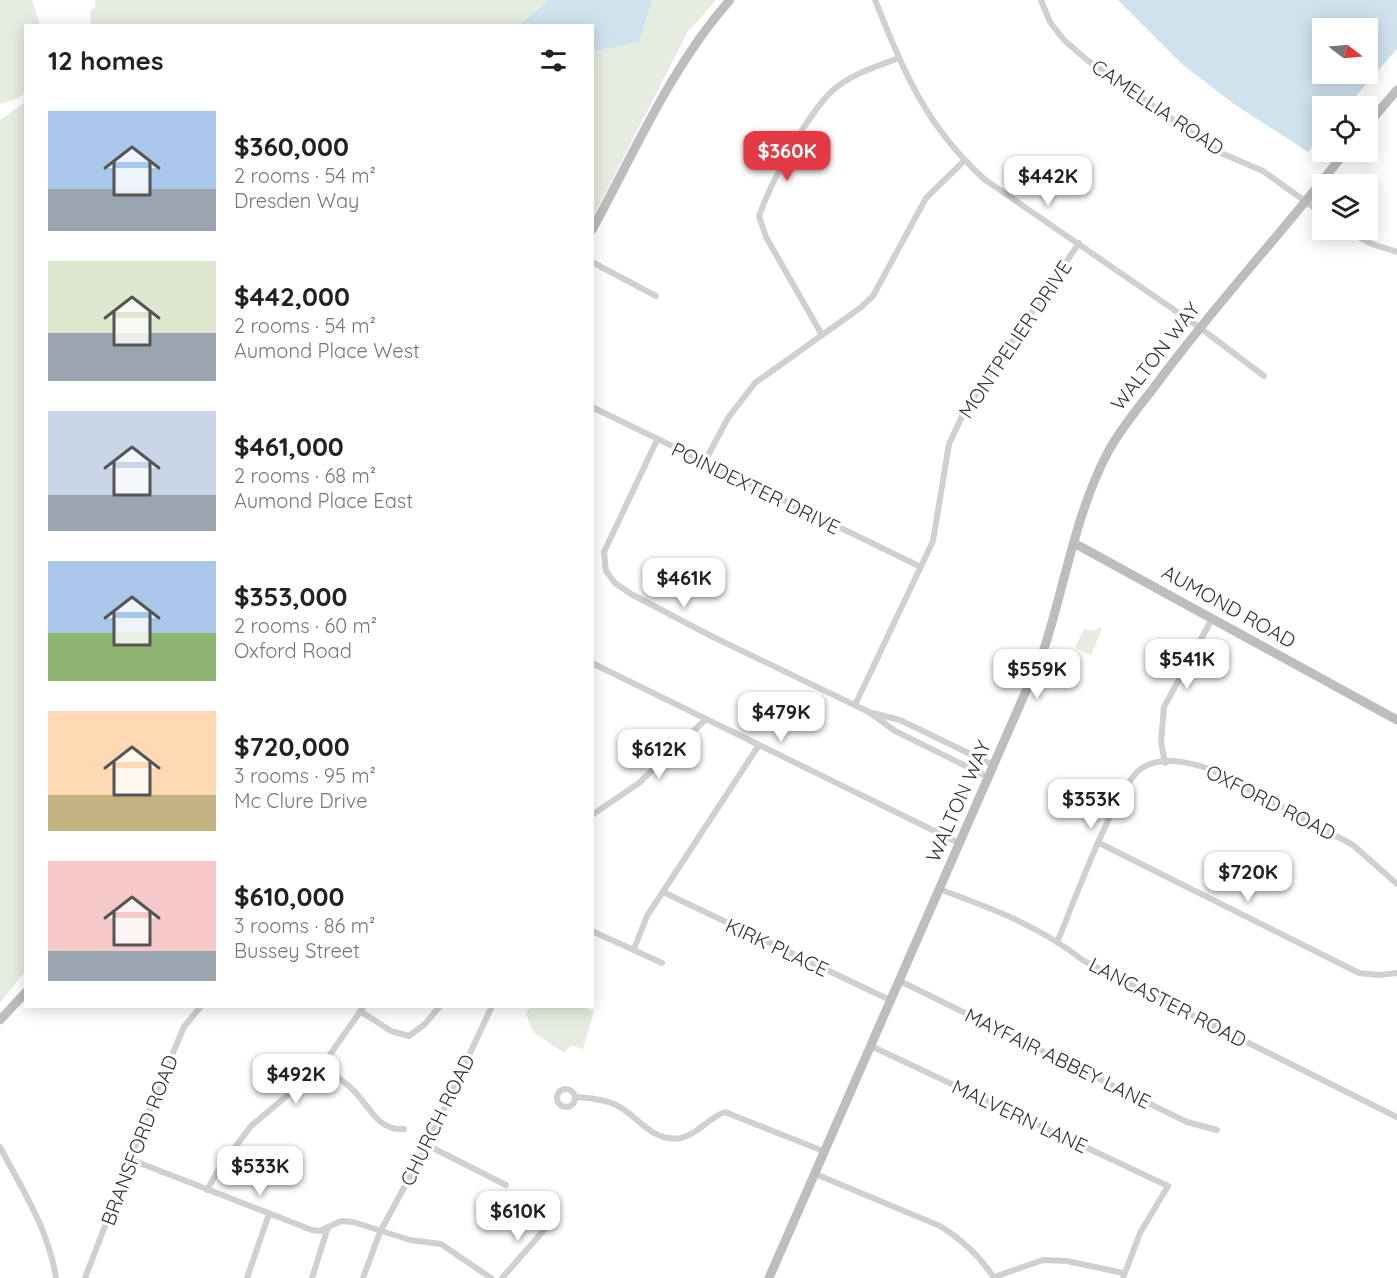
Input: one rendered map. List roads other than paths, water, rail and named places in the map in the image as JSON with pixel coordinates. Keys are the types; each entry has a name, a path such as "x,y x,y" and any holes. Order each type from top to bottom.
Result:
{"main road":[{"path":"594,226 688,55 709,24 730,0"},
{"path":"1378,112 1397,90"},
{"name":"WALTON WAY","path":"769,1278 1043,652 1074,543 1108,453 1127,421 1199,327 1306,203 1337,162"},
{"name":"AUMOND ROAD","path":"1074,543 1397,720"},
{"path":"0,1020 24,994"}],"street":[{"path":"875,0 899,58 925,110 946,142 964,161 984,179 1199,327 1264,376"},
{"name":"CAMELLIA ROAD","path":"1041,0 1050,22 1064,40 1087,60 1221,153 1263,171 1312,207"},
{"path":"822,335 766,237 759,216 774,181 795,145 832,92 859,73 899,58"},
{"path":"704,463 742,396 755,382 860,308 873,296 926,198 964,161"},
{"path":"1365,240 1397,252"},
{"name":"MONTPELIER DRIVE","path":"855,705 933,542 949,444 964,412 1079,243"},
{"path":"594,263 656,296"},
{"name":"POINDEXTER DRIVE","path":"594,408 921,567"},
{"path":"657,440 604,552 606,571 615,583 656,608 855,705 870,712 900,720 993,765"},
{"path":"1165,763 1161,742 1164,707 1212,619"},
{"path":"594,664 959,843"},
{"path":"870,712 895,731 988,777"},
{"path":"594,814 639,783 705,720"},
{"path":"634,949 647,916 759,745"},
{"name":"OXFORD ROAD","path":"1058,940 1099,843 1130,779 1143,767 1165,763 1204,766 1222,775 1353,845 1397,884"},
{"path":"1099,843 1359,973 1380,975 1397,973"},
{"name":"LANCASTER ROAD","path":"939,889 1007,914 1058,940 1084,961 1397,1117"},
{"name":"KIRK PLACE","path":"663,892 892,1001"},
{"path":"594,932 662,963"},
{"name":"MAYFAIR ABBEY LANE","path":"900,981 1187,1122 1217,1130"},
{"name":"BRANSFORD ROAD","path":"86,1278 160,1083 184,1027 199,1008"},
{"path":"207,1190 220,1167 251,1126 322,1066 362,1009 391,1031 409,1036 425,1024 438,1008"},
{"name":"CHURCH ROAD","path":"363,1278 380,1232 427,1144 491,1008"},
{"name":"MALVERN LANE","path":"871,1046 1168,1186 1152,1209 1123,1276"},
{"path":"322,1066 355,1091 382,1124 393,1130 404,1128"},
{"path":"574,1097 615,1105 644,1128 659,1136 679,1138 691,1134 714,1116 725,1112 823,1151"},
{"path":"427,1144 507,1185"},
{"path":"0,1148 37,1217 52,1253 56,1278"},
{"path":"132,1160 312,1230 320,1231 341,1221 353,1222 380,1232 441,1244 491,1278"},
{"path":"813,1173 940,1226 957,1236 994,1277 1043,1260 1067,1261 1123,1276"},
{"path":"248,1278 269,1214"},
{"path":"502,1278 552,1221"},
{"path":"312,1278 328,1227"}],"water":[{"path":"550,0 652,0 639,42 594,51 594,24 521,24"},
{"path":"1118,0 1397,0 1397,49 1378,71 1378,18 1312,18 1312,84 1366,84 1356,96 1312,96 1312,147 1308,152 1234,104 1183,65"}]}
